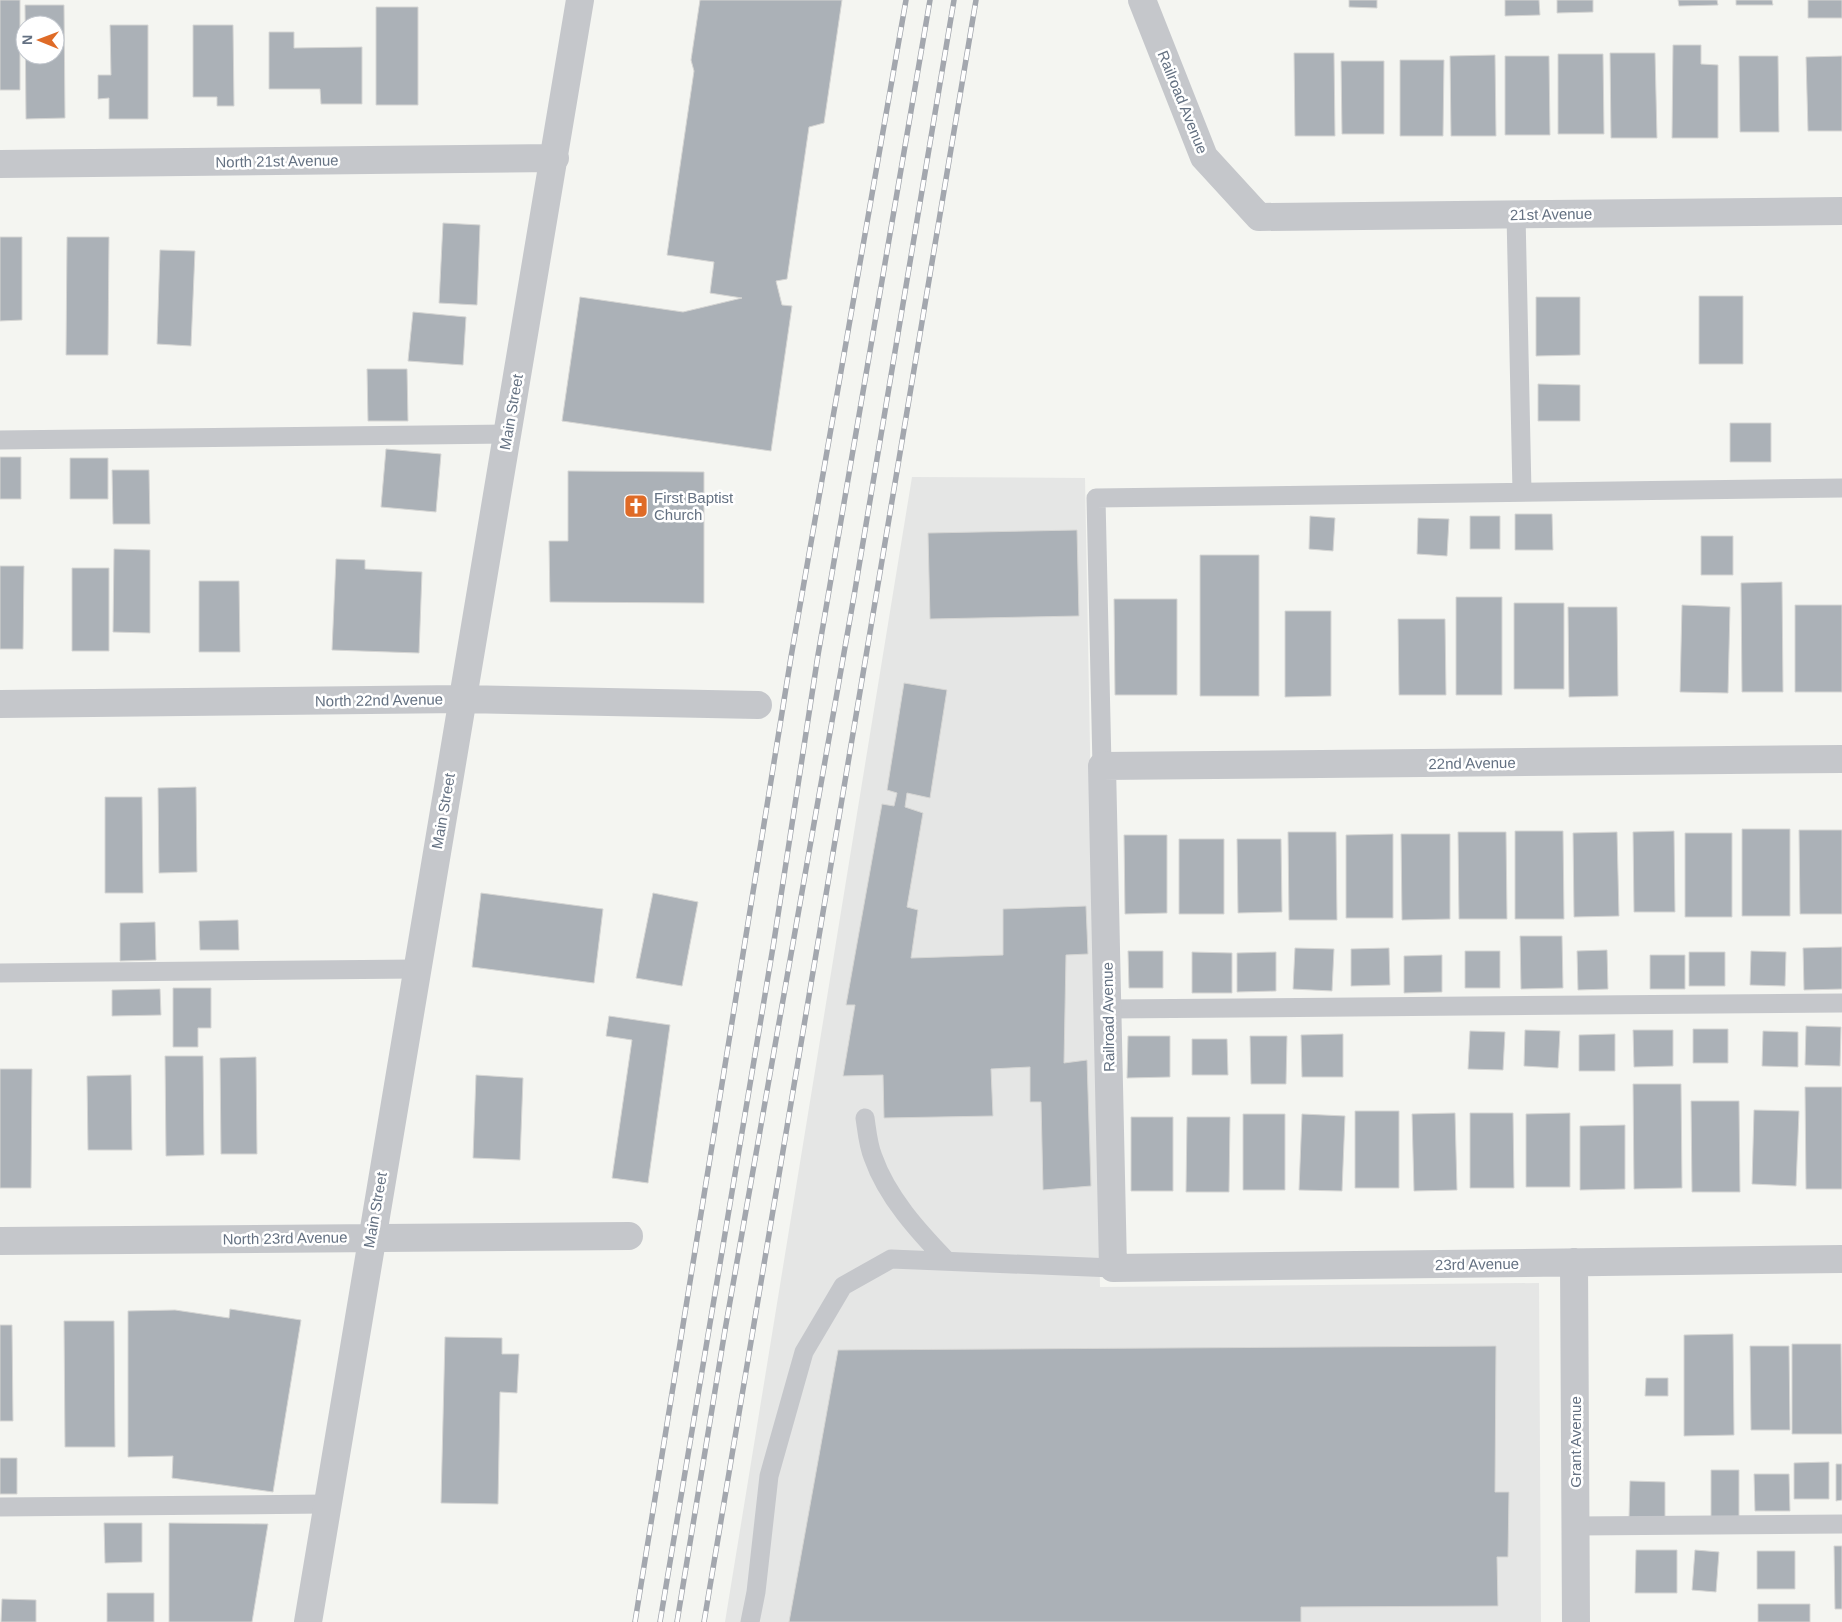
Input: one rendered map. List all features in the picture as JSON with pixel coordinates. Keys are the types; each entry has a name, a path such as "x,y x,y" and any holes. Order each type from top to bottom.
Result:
{"street":[{"name":"Main Street","path":"308,1622 326,1504 555,158 580,0"},
{"name":"Railroad Avenue","path":"1142,0 1204,157 1260,217"},
{"name":"North 21st Avenue","path":"0,164 555,158"},
{"name":"21st Avenue","path":"1260,217 1842,211"},
{"name":"North 22nd Avenue","path":"0,704 462,699 758,705"},
{"name":"22nd Avenue","path":"1102,766 1842,759"},
{"name":"Railroad Avenue","path":"1102,766 1113,1268"},
{"name":"North 23rd Avenue","path":"0,1241 630,1236"},
{"name":"23rd Avenue","path":"1113,1268 1842,1259"},
{"name":"Grant Avenue","path":"1574,1262 1576,1622"}],"lane":[{"path":"1516,214 1522,492"},
{"path":"0,440 508,434"},
{"path":"1102,766 1096,498 1842,488"},
{"path":"0,973 416,969"},
{"path":"1107,1009 1842,1003"},
{"path":"865,1118 872,1156 891,1191 913,1225 947,1261"},
{"path":"750,1622 756,1592 769,1476 804,1352 843,1286 891,1259 1113,1268"},
{"path":"0,1507 326,1504"},
{"path":"1576,1526 1842,1524"}],"shaded area":[{"path":"912,477 1085,478 1100,1287 1539,1283 1541,1622 725,1622"}],"building":[{"path":"0,0 20,0 20,15 15,15 15,65 20,65 20,90 0,90"},
{"path":"700,0 842,0 824,123 809,127 787,279 776,281 782,305 792,306 771,451 562,421 580,297 683,312 742,298 710,293 714,262 667,255 694,71 691,60"},
{"path":"1349,0 1377,0 1377,8 1349,7"},
{"path":"1505,0 1539,0 1540,15 1505,16"},
{"path":"1557,0 1593,0 1593,12 1557,13"},
{"path":"1678,0 1717,0 1718,5 1679,6"},
{"path":"1736,0 1772,0 1773,5 1736,5"},
{"path":"1808,0 1842,0 1842,18 1808,18"},
{"path":"25,5 64,5 64,15 25,15"},
{"path":"376,7 418,7 418,105 376,105"},
{"path":"110,25 148,25 148,119 109,119 109,98 98,99 98,75 111,75"},
{"path":"193,25 233,25 234,106 217,106 217,97 193,97"},
{"path":"269,32 294,32 294,48 362,47 362,104 321,104 320,89 269,89"},
{"path":"1673,45 1701,45 1701,64 1718,65 1718,138 1672,138"},
{"path":"1294,53 1334,53 1335,136 1295,136"},
{"path":"1610,53 1655,53 1657,138 1611,138"},
{"path":"1558,54 1603,54 1604,134 1558,134"},
{"path":"1495,55 1496,136 1451,136 1450,56"},
{"path":"1505,56 1549,56 1550,135 1505,135"},
{"path":"1739,56 1778,56 1779,132 1740,132"},
{"path":"1842,56 1842,131 1808,131 1806,57"},
{"path":"1400,60 1444,60 1443,136 1400,136"},
{"path":"1341,61 1384,61 1384,134 1342,134"},
{"path":"25,65 65,65 65,118 26,119"},
{"path":"443,223 480,225 477,305 439,303"},
{"path":"0,237 22,237 22,320 0,321"},
{"path":"67,237 109,237 108,355 66,355"},
{"path":"160,250 195,251 191,346 157,344"},
{"path":"1699,296 1743,296 1743,364 1699,364"},
{"path":"1536,297 1580,297 1580,355 1536,356"},
{"path":"413,312 466,317 463,365 408,361"},
{"path":"367,369 407,369 408,421 368,421"},
{"path":"1538,384 1580,385 1580,421 1538,421"},
{"path":"1730,423 1771,423 1771,462 1730,462"},
{"path":"386,449 441,454 436,512 381,507"},
{"path":"0,457 21,457 21,499 0,499"},
{"path":"70,458 108,458 108,499 70,499"},
{"path":"112,470 149,470 150,524 113,524"},
{"name":"First Baptist Church","path":"568,471 704,472 704,603 550,602 549,541 568,541"},
{"path":"1515,514 1552,514 1553,550 1515,550"},
{"path":"1310,516 1335,518 1333,551 1309,549"},
{"path":"1470,516 1500,516 1500,549 1470,549"},
{"path":"1418,518 1449,519 1447,556 1417,554"},
{"path":"1077,530 1079,616 930,619 928,533"},
{"path":"1701,536 1733,536 1733,575 1701,575"},
{"path":"114,549 150,550 150,633 113,632"},
{"path":"1200,555 1259,555 1259,696 1200,696"},
{"path":"336,559 365,560 365,569 422,572 419,653 332,650"},
{"path":"0,566 24,566 23,649 0,649"},
{"path":"72,568 109,568 109,651 72,651"},
{"path":"199,581 239,581 240,652 199,652"},
{"path":"1782,582 1783,692 1742,692 1741,583"},
{"path":"1456,597 1502,597 1502,695 1456,695"},
{"path":"1114,599 1177,599 1177,695 1115,695"},
{"path":"1514,603 1564,603 1564,689 1514,689"},
{"path":"1682,605 1730,607 1728,693 1680,692"},
{"path":"1795,605 1842,605 1842,692 1795,692"},
{"path":"1568,607 1617,607 1618,696 1569,697"},
{"path":"1285,611 1331,611 1331,696 1285,697"},
{"path":"1398,619 1445,619 1446,695 1399,695"},
{"path":"904,683 947,690 930,798 907,793 905,807 923,813 907,907 918,910 911,958 1003,955 1003,909 1086,906 1088,954 1066,955 1064,1063 1087,1060 1091,1186 1043,1190 1041,1102 1030,1102 1030,1067 991,1069 993,1116 884,1118 883,1075 843,1076 855,1005 846,1005 882,804 894,806 897,793 887,790"},
{"path":"196,787 197,872 159,873 158,788"},
{"path":"105,797 142,797 143,893 105,893"},
{"path":"1742,829 1790,829 1790,916 1742,916"},
{"path":"1799,830 1842,830 1842,914 1800,914"},
{"path":"1515,831 1563,831 1564,919 1515,919"},
{"path":"1674,831 1675,912 1634,912 1633,832"},
{"path":"1288,832 1336,832 1337,920 1289,920"},
{"path":"1458,832 1506,832 1507,919 1459,919"},
{"path":"1617,832 1619,916 1574,917 1573,833"},
{"path":"1685,833 1732,833 1732,917 1685,917"},
{"path":"1393,834 1393,918 1346,918 1346,835"},
{"path":"1401,834 1450,834 1450,919 1402,920"},
{"path":"1124,835 1167,835 1167,913 1125,914"},
{"path":"1179,839 1224,839 1224,914 1179,914"},
{"path":"1237,839 1281,839 1282,912 1238,913"},
{"path":"481,893 603,909 594,983 472,967"},
{"path":"653,893 698,902 682,986 636,978"},
{"path":"238,920 239,950 200,950 199,921"},
{"path":"155,922 156,960 120,961 120,923"},
{"path":"1520,936 1562,936 1563,988 1521,989"},
{"path":"1842,947 1842,989 1804,990 1803,948"},
{"path":"1295,948 1334,949 1332,991 1293,989"},
{"path":"1389,948 1390,985 1351,986 1351,949"},
{"path":"1607,950 1608,989 1578,990 1577,951"},
{"path":"1128,951 1163,951 1163,988 1129,988"},
{"path":"1465,951 1500,951 1500,988 1465,988"},
{"path":"1751,951 1786,952 1785,986 1750,985"},
{"path":"1192,952 1232,953 1232,993 1192,993"},
{"path":"1276,952 1276,991 1237,992 1237,953"},
{"path":"1689,952 1725,952 1725,986 1689,986"},
{"path":"1442,955 1442,992 1404,993 1404,956"},
{"path":"1650,955 1685,955 1685,989 1650,989"},
{"path":"173,988 211,988 211,1028 198,1028 198,1047 173,1047"},
{"path":"160,989 161,1015 112,1016 112,990"},
{"path":"609,1016 670,1025 648,1183 612,1178 632,1040 606,1036"},
{"path":"1806,1026 1841,1027 1840,1066 1805,1065"},
{"path":"1693,1029 1728,1029 1728,1063 1693,1063"},
{"path":"1525,1030 1560,1031 1558,1068 1524,1066"},
{"path":"1633,1030 1673,1030 1673,1066 1634,1067"},
{"path":"1470,1031 1505,1032 1503,1070 1468,1069"},
{"path":"1763,1031 1798,1032 1798,1067 1762,1066"},
{"path":"1343,1034 1343,1077 1302,1077 1301,1035"},
{"path":"1615,1034 1615,1071 1579,1071 1579,1035"},
{"path":"1128,1036 1170,1036 1170,1077 1127,1078"},
{"path":"1250,1036 1287,1036 1286,1084 1251,1084"},
{"path":"1192,1039 1227,1039 1228,1075 1192,1075"},
{"path":"165,1056 203,1056 204,1155 166,1156"},
{"path":"256,1057 257,1154 221,1154 220,1058"},
{"path":"0,1069 32,1069 31,1188 0,1188"},
{"path":"131,1075 132,1150 88,1150 87,1076"},
{"path":"476,1075 523,1078 520,1160 473,1158"},
{"path":"1633,1084 1681,1084 1682,1188 1634,1189"},
{"path":"1805,1087 1842,1087 1842,1189 1806,1189"},
{"path":"1691,1101 1739,1101 1740,1192 1692,1192"},
{"path":"1754,1110 1799,1111 1796,1186 1752,1184"},
{"path":"1355,1111 1399,1111 1399,1188 1355,1188"},
{"path":"1455,1113 1457,1190 1414,1191 1412,1114"},
{"path":"1470,1113 1513,1113 1514,1188 1470,1188"},
{"path":"1570,1113 1570,1187 1526,1187 1526,1114"},
{"path":"1243,1114 1285,1114 1285,1190 1243,1190"},
{"path":"1302,1114 1345,1116 1342,1191 1299,1190"},
{"path":"1131,1117 1173,1117 1173,1191 1131,1191"},
{"path":"1187,1117 1230,1117 1229,1192 1186,1192"},
{"path":"1625,1125 1625,1189 1580,1190 1580,1126"},
{"path":"230,1309 301,1320 273,1492 172,1478 173,1456 128,1457 128,1311 175,1310 229,1318"},
{"path":"64,1321 114,1321 115,1447 65,1447"},
{"path":"0,1325 12,1325 13,1421 0,1421"},
{"path":"1733,1334 1734,1435 1684,1436 1684,1335"},
{"path":"445,1337 502,1338 502,1354 519,1354 517,1393 500,1392 498,1504 441,1503"},
{"path":"1792,1344 1841,1344 1842,1434 1792,1434"},
{"path":"1496,1346 1495,1492 1509,1492 1508,1557 1497,1557 1498,1606 1301,1607 1301,1622 789,1622 838,1350"},
{"path":"1750,1346 1789,1346 1790,1430 1751,1430"},
{"path":"1646,1378 1668,1378 1668,1396 1645,1396"},
{"path":"0,1458 17,1458 17,1494 0,1494"},
{"path":"1829,1462 1829,1499 1794,1499 1794,1463"},
{"path":"1836,1464 1842,1464 1842,1500 1836,1501"},
{"path":"1711,1470 1739,1470 1739,1518 1711,1518"},
{"path":"1754,1474 1789,1474 1790,1511 1755,1511"},
{"path":"1630,1481 1665,1482 1665,1518 1629,1518"},
{"path":"104,1523 142,1523 142,1562 105,1563"},
{"path":"169,1523 268,1524 252,1622 169,1622"},
{"path":"1834,1546 1842,1546 1842,1609 1835,1609"},
{"path":"1636,1550 1677,1550 1677,1593 1635,1593"},
{"path":"1695,1550 1719,1552 1716,1592 1692,1590"},
{"path":"1757,1551 1795,1551 1795,1589 1757,1589"},
{"path":"107,1593 154,1593 154,1622 107,1622"},
{"path":"2,1599 36,1600 36,1622 1,1622"},
{"path":"1758,1604 1810,1604 1810,1622 1758,1622"}],"railway":[{"path":"635,1622 791,657 906,0"},
{"path":"660,1622 774,941 818,655 930,0"},
{"path":"677,1622 725,1330 854,596 954,0"},
{"path":"704,1622 976,0"}],"place":[{"name":"First Baptist Church","path":"636,506"}]}
